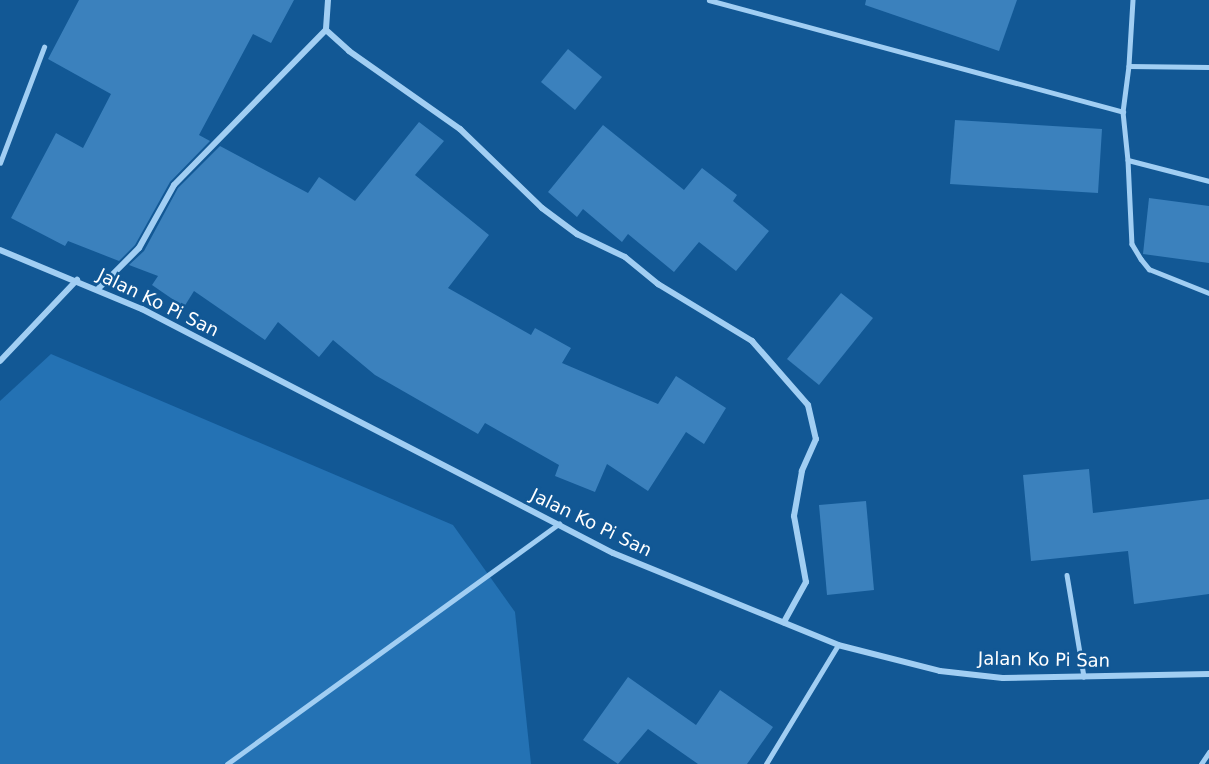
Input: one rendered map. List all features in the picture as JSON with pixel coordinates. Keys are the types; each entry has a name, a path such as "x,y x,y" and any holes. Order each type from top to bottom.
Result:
{"street":[{"path":"98,290 139,248 174,185 326,30 328,0"},
{"path":"326,30 460,129 542,208 752,341 808,405 816,438 801,471 794,516 806,582 784,622"},
{"name":"Jalan Ko Pi San","path":"0,250 98,290 613,553 838,645 940,671 1084,677 1209,674"},
{"path":"0,362 77,280"}],"lane":[{"path":"709,0 1123,112"},
{"path":"1133,0 1129,66 1123,112 1132,244 1149,269 1209,293"},
{"path":"0,163 44,47"},
{"path":"1129,66 1209,67"},
{"path":"1128,160 1209,180"},
{"path":"227,764 559,524"},
{"path":"1067,575 1084,677"},
{"path":"766,764 838,645"},
{"path":"1201,764 1209,752"}],"shaded area":[{"path":"51,354 453,525 515,612 531,764 0,764 0,401"}],"building":[{"path":"79,0 294,0 271,43 253,34 199,135 210,141 170,182 135,245 119,261 68,241 65,246 11,218 56,133 83,148 111,94 48,59"},
{"path":"866,0 1017,0 999,51 865,5"},
{"path":"568,49 602,77 575,110 541,82"},
{"path":"955,120 1102,129 1098,193 950,184"},
{"path":"419,122 444,141 415,175 489,235 448,288 531,335 535,328 571,348 562,363 658,404 676,376 726,408 704,444 686,432 648,491 607,464 595,492 555,476 559,465 485,423 478,434 375,375 333,340 319,357 278,322 265,340 194,291 184,307 152,285 158,276 129,265 144,251 178,188 220,146 308,193 319,177 355,201"},
{"path":"603,125 684,190 702,168 737,195 733,201 769,231 736,271 699,242 674,272 628,234 622,242 583,209 577,217 548,192"},
{"path":"1149,198 1209,206 1209,263 1143,254"},
{"path":"841,293 873,318 819,385 787,359"},
{"path":"1089,469 1093,513 1209,499 1209,594 1134,604 1128,551 1031,561 1023,475"},
{"path":"866,501 874,590 827,595 819,505"},
{"path":"628,677 696,725 720,690 773,727 747,764 698,764 648,729 618,764 583,740"}]}
